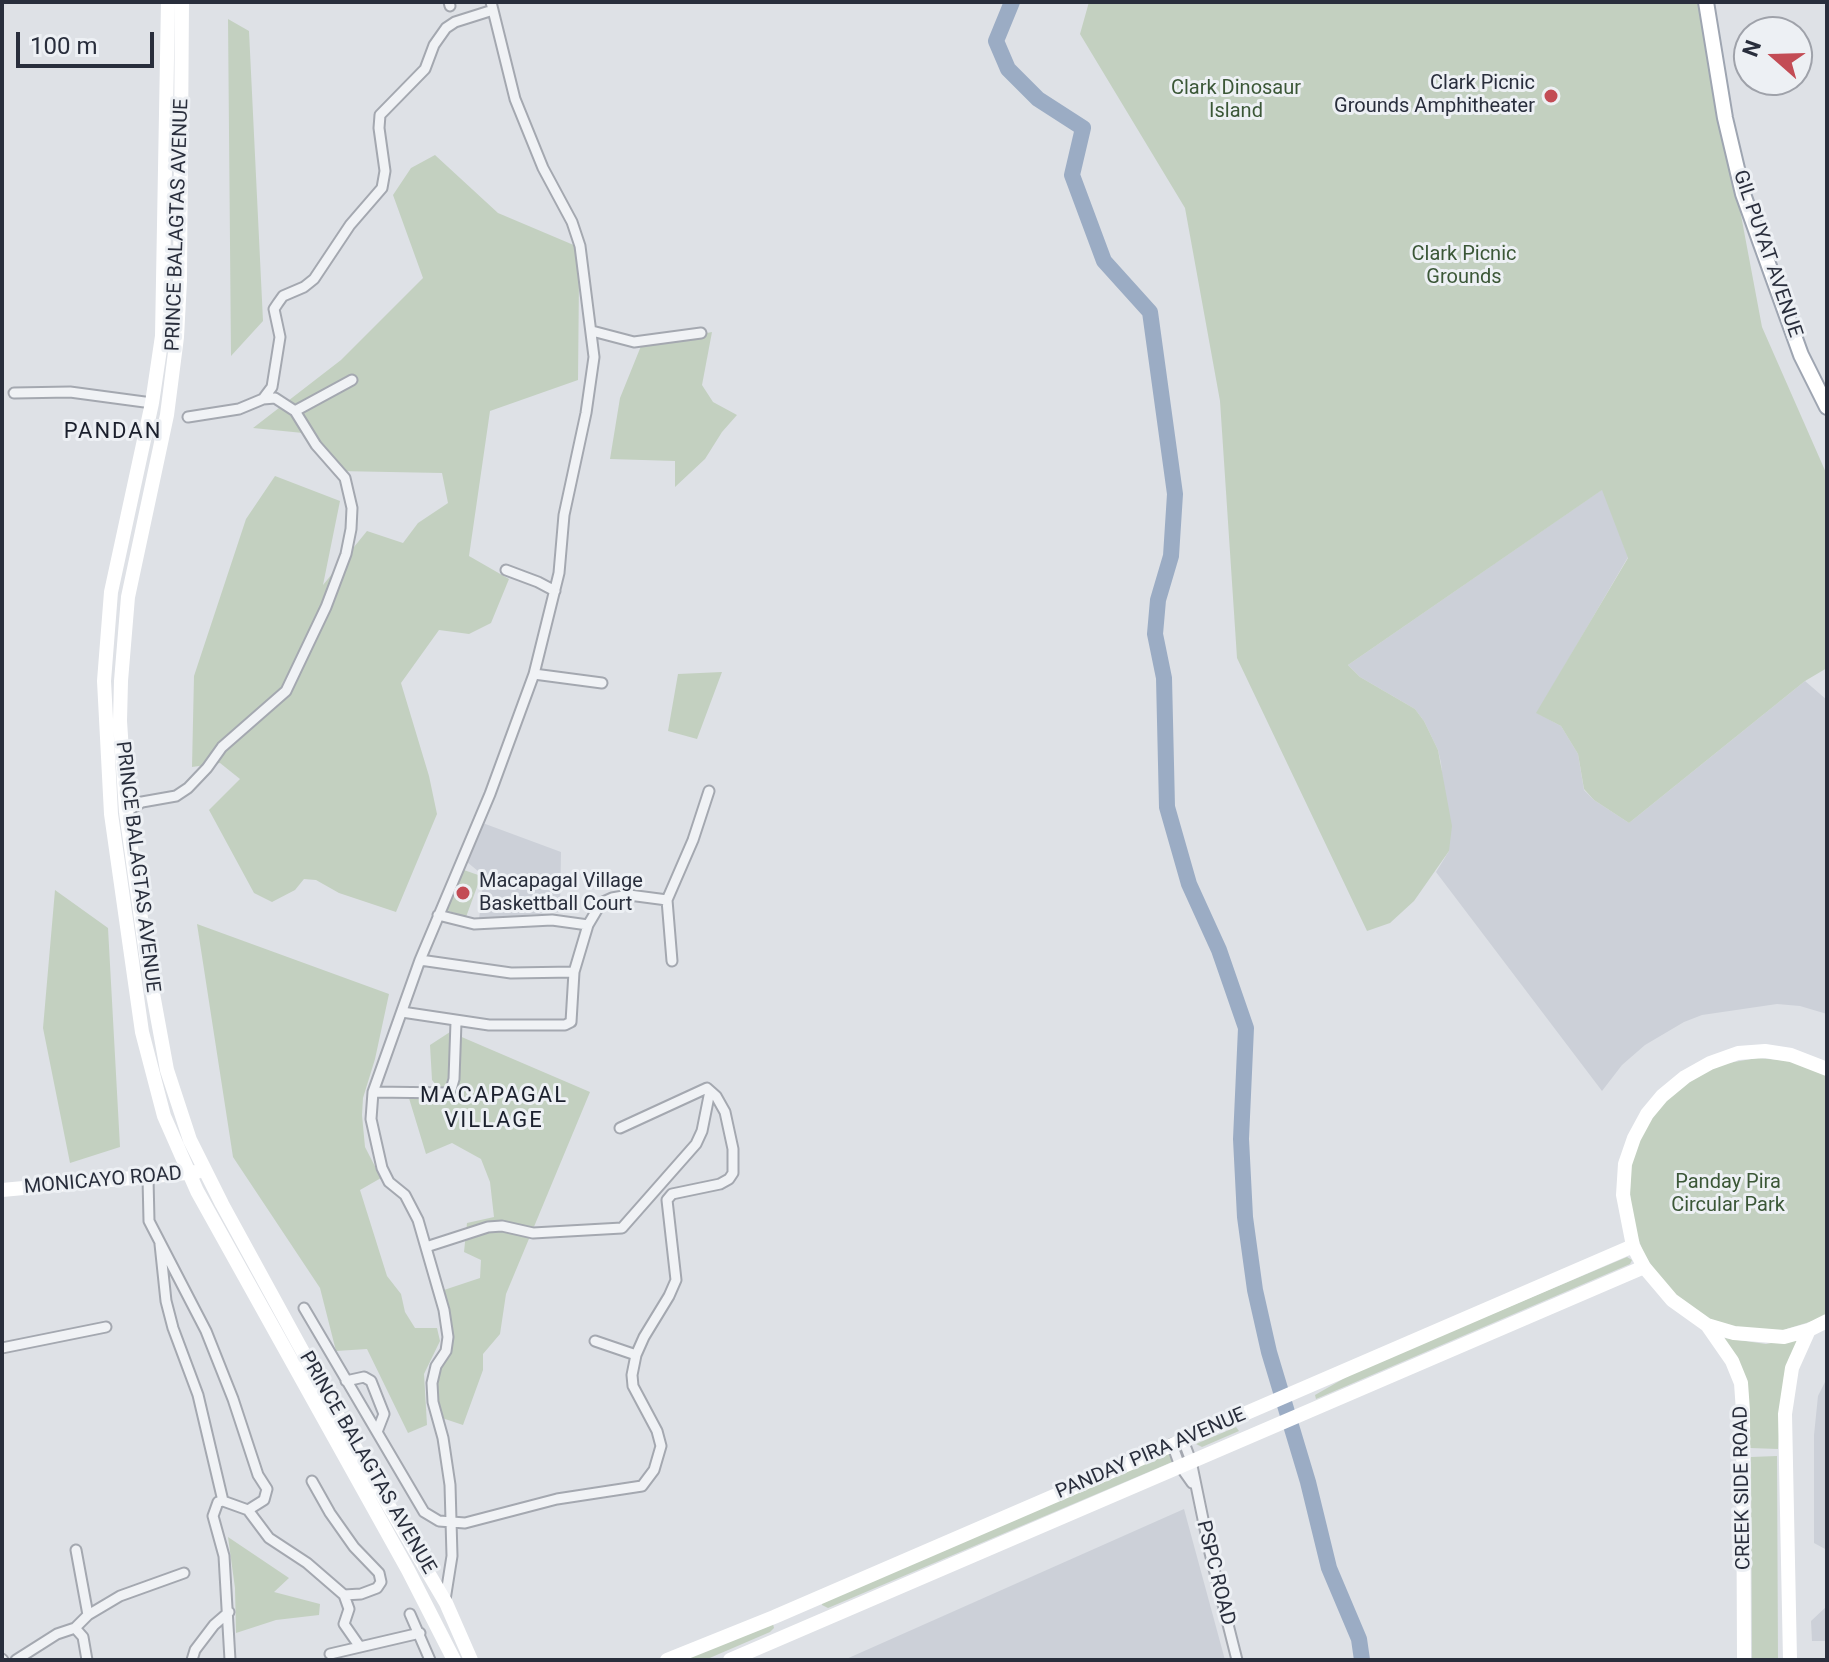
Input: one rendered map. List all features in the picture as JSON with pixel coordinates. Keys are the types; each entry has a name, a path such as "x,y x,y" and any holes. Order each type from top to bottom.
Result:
{"main road":[{"name":"PRINCE BALAGTAS AVENUE","path":"168,2 162,336 152,403 111,592 104,721 111,814 142,1032 164,1116 446,1603 471,1660"},
{"name":"PRINCE BALAGTAS AVENUE","path":"182,2 177,337 167,415 128,597 120,721 126,812 147,961 167,1070 197,1172 239,1270 401,1556 454,1660"},
{"name":"GIL PUYAT AVENUE","path":"1706,2 1725,118 1743,194 1796,341 1827,407"},
{"path":"1827,1069 1791,1055 1765,1051 1738,1053 1710,1063 1685,1077 1662,1096 1647,1114 1634,1138 1625,1164 1623,1195 1633,1246 1644,1267 1672,1300 1707,1325 1758,1337 1784,1337 1827,1321"},
{"name":"MONICAYO ROAD","path":"2,1190 197,1172"},
{"name":"PANDAY PIRA AVENUE","path":"667,1660 774,1617 1633,1246"},
{"name":"PANDAY PIRA AVENUE","path":"730,1660 1644,1267"},
{"name":"CREEK SIDE ROAD","path":"1707,1325 1732,1361 1741,1383 1744,1660"},
{"path":"1790,1660 1785,1414 1792,1368 1809,1330"},
{"path":"774,1617 781,1640"}],"street":[{"path":"263,399 272,387 277,363 280,337 274,309 283,296 314,279 350,225 382,188 385,171 380,115 425,69 434,45 446,28 492,6 515,99 580,246 594,357 586,413 564,515 555,591 534,674 490,794 420,960 373,1092 371,1119 382,1168 389,1182 405,1195 418,1220 444,1310 448,1337 446,1351 436,1366 432,1383 435,1414 446,1454 452,1524 452,1556 446,1603"},
{"path":"592,331 634,342 701,333"},
{"path":"295,411 352,380"},
{"path":"14,393 70,392 152,403"},
{"path":"126,812 149,800 176,796 188,788 222,747 286,691 326,607 346,554 351,529 352,508 345,478 316,445 295,411 275,398 263,399 239,409 188,417"},
{"path":"506,570 555,591"},
{"path":"534,674 602,683"},
{"path":"672,961 667,900 693,840 709,791"},
{"path":"402,1012 456,1022 569,1024 574,972 588,925 601,903 612,898 645,895 667,900"},
{"path":"438,915 474,924 539,920 588,925"},
{"path":"420,960 511,973 574,972"},
{"path":"373,1092 450,1093 454,1079 456,1022"},
{"path":"304,1308 424,1512 439,1521 465,1523 557,1499 642,1486 654,1470 661,1446 657,1431 633,1386 636,1355 676,1280 667,1200 672,1194 720,1184 729,1179 733,1173 733,1149 725,1112 710,1091 703,1089 620,1128"},
{"path":"426,1247 488,1227 502,1226 533,1233 622,1228 696,1144 702,1131 710,1091"},
{"path":"148,1178 149,1221 206,1331 258,1475 267,1489 264,1500 248,1510"},
{"path":"160,1244 169,1314 198,1395 223,1501"},
{"path":"2,1348 106,1327"},
{"path":"595,1341 636,1355"},
{"path":"346,1381 364,1377 371,1381 384,1414 377,1432"},
{"name":"PSPC ROAD","path":"1178,1442 1194,1485 1237,1660"},
{"path":"312,1481 354,1547 379,1573 381,1582 377,1588 361,1594 344,1595"},
{"path":"230,1660 224,1556 213,1516 218,1502 223,1501 248,1510 269,1538 307,1563 344,1595 349,1609 344,1624 360,1647"},
{"path":"76,1550 88,1615"},
{"path":"16,1660 57,1634 75,1628 88,1615 120,1596 184,1573"},
{"path":"192,1660 195,1650 214,1625 229,1612"},
{"path":"410,1614 430,1660"},
{"path":"75,1628 83,1637 87,1660"},
{"path":"330,1654 420,1633"}],"shaded area":[{"path":"1603,489 1628,557 1537,713 1561,726 1578,754 1584,790 1629,823 1805,681 1827,700 1827,1014 1800,1006 1777,1004 1702,1015 1645,1045 1622,1065 1602,1091 1436,872 1449,851 1441,763 1424,721 1415,709 1360,677 1348,665"},
{"path":"480,822 561,852 560,912 479,919 484,876 467,862"},
{"path":"1827,1378 1827,1550 1814,1543 1814,1435 1818,1396"},
{"path":"1184,1509 1225,1660 844,1660"},
{"path":"1827,1606 1827,1641 1812,1641 1811,1621"}],"green space":[{"name":"Clark Picnic Grounds","path":"1089,2 1701,2 1762,327 1827,475 1827,668 1805,681 1629,823 1594,800 1584,789 1578,754 1561,726 1536,713 1628,558 1602,490 1348,665 1360,677 1415,709 1424,721 1438,750 1452,826 1449,851 1414,901 1390,923 1367,931 1237,658 1220,401 1185,208 1080,34"},
{"path":"228,19 249,31 263,321 231,356"},
{"path":"435,155 498,213 576,246 579,278 578,380 490,411 469,556 509,579 491,623 469,634 439,630 401,683 437,814 396,912 339,893 316,880 304,879 295,890 272,902 254,893 209,810 240,779 220,763 192,767 194,676 246,519 275,476 340,501 323,585 367,531 403,543 418,523 448,503 442,473 337,471 303,433 253,428 341,360 423,278 393,195 411,168"},
{"path":"712,332 702,385 713,402 737,415 705,459 675,487 675,461 610,459 620,398 641,346"},
{"path":"722,672 697,739 668,731 678,674"},
{"name":"Macapagal Village Baskettball Court","path":"461,869 481,876 466,917 446,910"},
{"path":"55,890 108,928 120,1147 70,1163 43,1028"},
{"path":"197,924 389,994 363,1098 362,1115 365,1147 381,1178 360,1190 387,1276 401,1294 405,1312 415,1328 437,1328 440,1341 424,1374 427,1425 408,1433 367,1349 336,1351 320,1288 233,1157"},
{"path":"450,1032 590,1092 506,1294 500,1334 483,1354 483,1370 463,1425 436,1416 433,1378 443,1347 438,1292 480,1278 481,1260 464,1252 467,1223 494,1217 490,1182 481,1159 452,1143 426,1154 408,1095 444,1095 432,1080 430,1045"},
{"name":"Panday Pira Circular Park","path":"1757,1058 1791,1061 1827,1075 1827,1314 1783,1330 1749,1331 1716,1324 1666,1288 1644,1254 1633,1225 1631,1158 1644,1126 1665,1099 1692,1078 1723,1064"},
{"path":"1627,1257 1632,1260 1630,1264 1316,1399 1315,1395 1357,1371"},
{"path":"1802,1337 1789,1358 1784,1376 1778,1449 1750,1448 1748,1391 1724,1338 1766,1344"},
{"path":"1236,1427 1239,1431 1202,1447 1196,1444"},
{"path":"1170,1452 1175,1460 1172,1462 828,1608 822,1605 822,1601"},
{"path":"1777,1456 1778,1660 1752,1660 1751,1457"},
{"path":"228,1537 289,1578 274,1592 320,1604 319,1615 276,1620 236,1633 235,1588"},
{"path":"773,1624 770,1632 705,1660 682,1660"}],"waterway":[{"path":"1012,2 996,41 1008,69 1038,99 1083,128 1072,175 1104,261 1150,312 1175,494 1171,556 1158,600 1155,634 1164,678 1167,807 1189,884 1219,950 1246,1028 1241,1139 1245,1217 1255,1290 1269,1352 1308,1482 1329,1568 1359,1639 1362,1660"}],"place":[{"name":"Clark Picnic Grounds Amphitheater","path":"1551,96"},
{"name":"Macapagal Village Baskettball Court","path":"463,893"}],"district":[{"name":"PANDAN","path":"113,432"},
{"name":"MACAPAGAL VILLAGE","path":"494,1108"}],"park label":[{"name":"Clark Dinosaur Island","path":"1236,100"}]}
